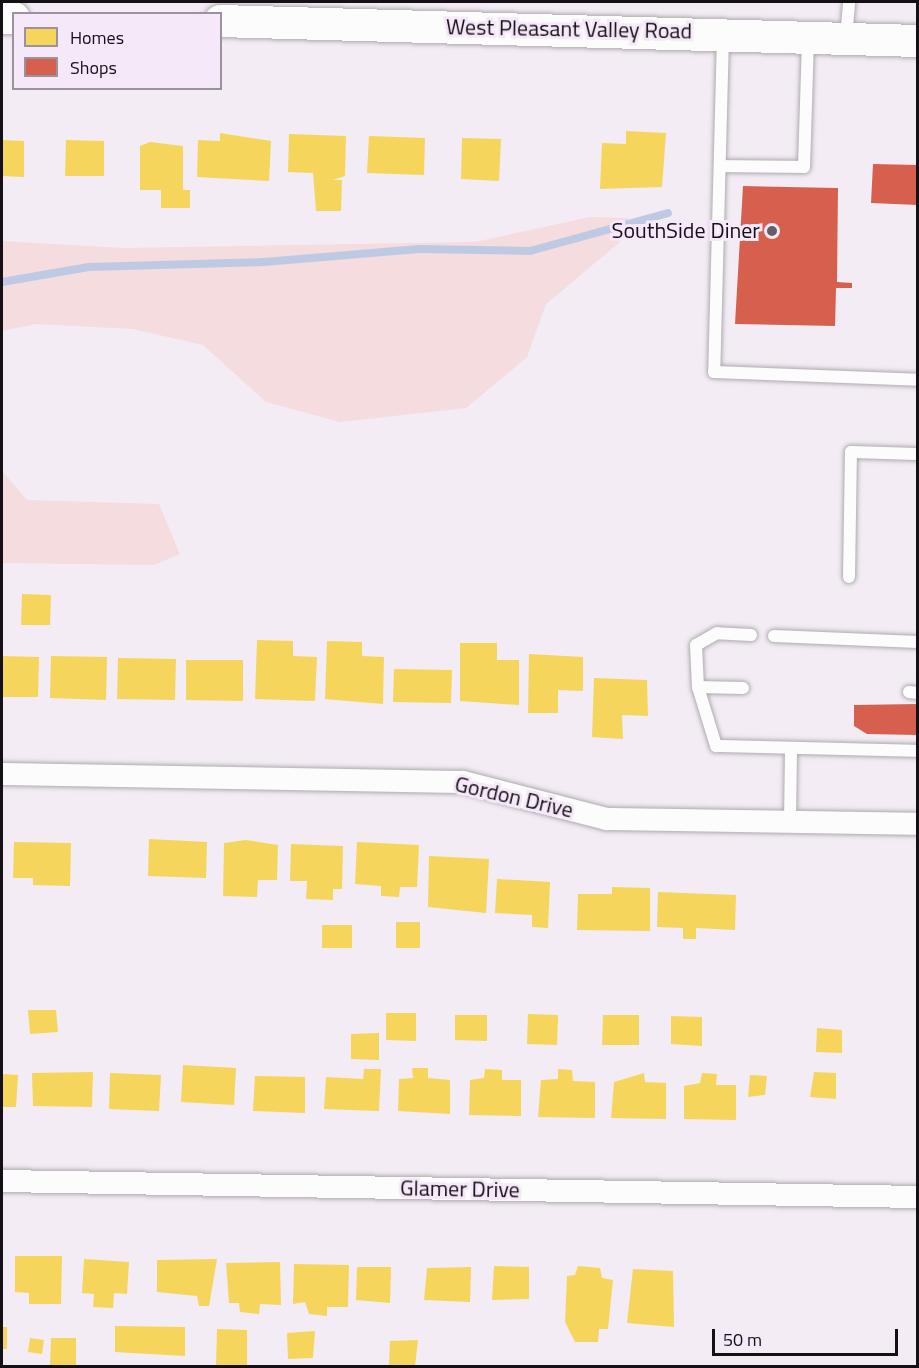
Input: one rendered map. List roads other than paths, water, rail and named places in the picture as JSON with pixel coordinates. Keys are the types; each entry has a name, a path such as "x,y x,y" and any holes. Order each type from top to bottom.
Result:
{"main road":[{"name":"West Pleasant Valley Road","path":"222,21 723,32 808,38 918,41"}],"street":[{"name":"Gordon Drive","path":"2,774 463,782 607,819 918,824"},
{"name":"Glamer Drive","path":"2,1180 918,1197"}],"lane":[{"path":"846,38 849,2"},
{"path":"723,32 714,372 918,380"},
{"path":"720,166 804,167 808,38"},
{"path":"849,577 851,452 918,454"},
{"path":"751,635 717,633 696,645 698,687 716,746 918,751"},
{"path":"774,636 918,642"},
{"path":"698,687 743,688"},
{"path":"790,822 791,748"}],"waterway":[{"path":"2,282 89,267 264,262 419,249 530,251 668,213"}],"place":[{"name":"SouthSide Diner","path":"772,231"}]}
